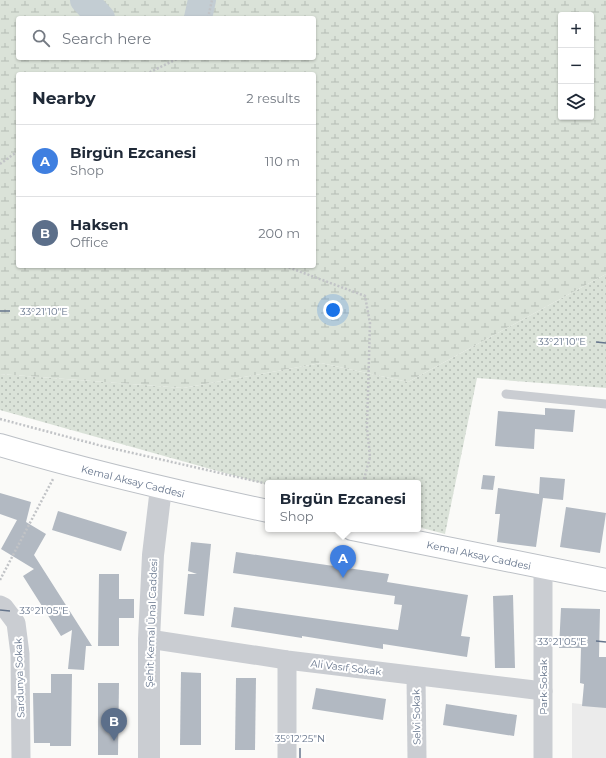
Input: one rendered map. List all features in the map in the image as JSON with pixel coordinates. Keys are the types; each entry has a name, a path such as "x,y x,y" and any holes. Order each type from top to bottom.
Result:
{"main road":[{"name":"Kemal Aksay Caddesi","path":"0,445 61,463 161,488 265,510"},
{"name":"Kemal Aksay Caddesi","path":"367,532 606,580"}],"street":[{"name":"Şehit Kemal Ünal Caddesi","path":"149,758 149,639 153,555 161,488"},
{"name":"Park Sokak","path":"543,568 543,758"},
{"name":"Sardunya Sokak","path":"0,605 4,607 16,623 20,654 21,758"},
{"name":"Ali Vasıf Sokak","path":"149,639 287,660 543,691"},
{"path":"287,660 287,758"},
{"name":"Selvi Sokak","path":"416,676 417,758"}],"lane":[{"path":"506,394 606,404"}],"path":[{"path":"208,16 212,0"},
{"path":"150,72 175,60"},
{"path":"0,164 16,152"},
{"path":"290,268 365,296 370,323 367,428 370,457 364,480"},
{"path":"0,419 102,446 265,483"},
{"path":"0,580 61,463"}],"shaded area":[{"path":"572,703 606,707 606,758 572,758"}],"green space":[{"path":"0,0 606,0 606,274 408,382 321,363 183,388 0,374"},
{"path":"606,274 606,388 477,378 445,534 421,528 421,480 265,480 265,484 0,410 0,374 183,388 321,363 408,382"}],"building":[{"path":"545,408 575,410 573,432 535,429 534,449 495,446 498,411 545,415"},
{"path":"483,475 495,476 493,490 481,489"},
{"path":"540,477 565,479 563,500 543,498 536,547 497,542 500,514 495,514 498,488 539,494"},
{"path":"0,493 31,502 26,522 46,534 34,555 92,646 86,646 84,670 68,669 72,630 61,636 23,576 34,569 1,549 17,520 0,514"},
{"path":"566,507 606,513 600,553 560,547"},
{"path":"58,511 127,532 121,551 52,530"},
{"path":"191,542 211,544 204,616 184,614 188,574 197,574 188,571"},
{"path":"236,552 389,574 387,582 468,595 461,636 470,637 467,657 383,644 383,649 302,636 302,638 231,627 234,607 398,630 402,605 394,604 395,596 233,573"},
{"path":"99,574 119,574 119,599 134,599 134,618 119,618 119,646 98,646"},
{"path":"513,595 515,668 495,668 493,596"},
{"path":"561,608 600,609 599,657 606,657 606,708 582,706 584,684 580,683 581,648 559,648"},
{"path":"181,672 201,673 201,745 180,745"},
{"path":"51,674 72,674 71,746 50,746 50,743 34,743 33,693 51,693"},
{"path":"236,678 256,678 255,750 235,750"},
{"path":"98,683 119,683 118,755 98,755"},
{"path":"316,688 386,699 383,720 312,709"},
{"path":"446,704 517,715 514,736 443,725"}],"waterway":[{"path":"84,0 99,16"},
{"path":"198,16 202,0"}],"place":[{"name":"Birgün Ezcanesi","path":"343,578"},
{"name":"Haksen","path":"114,741"}]}
